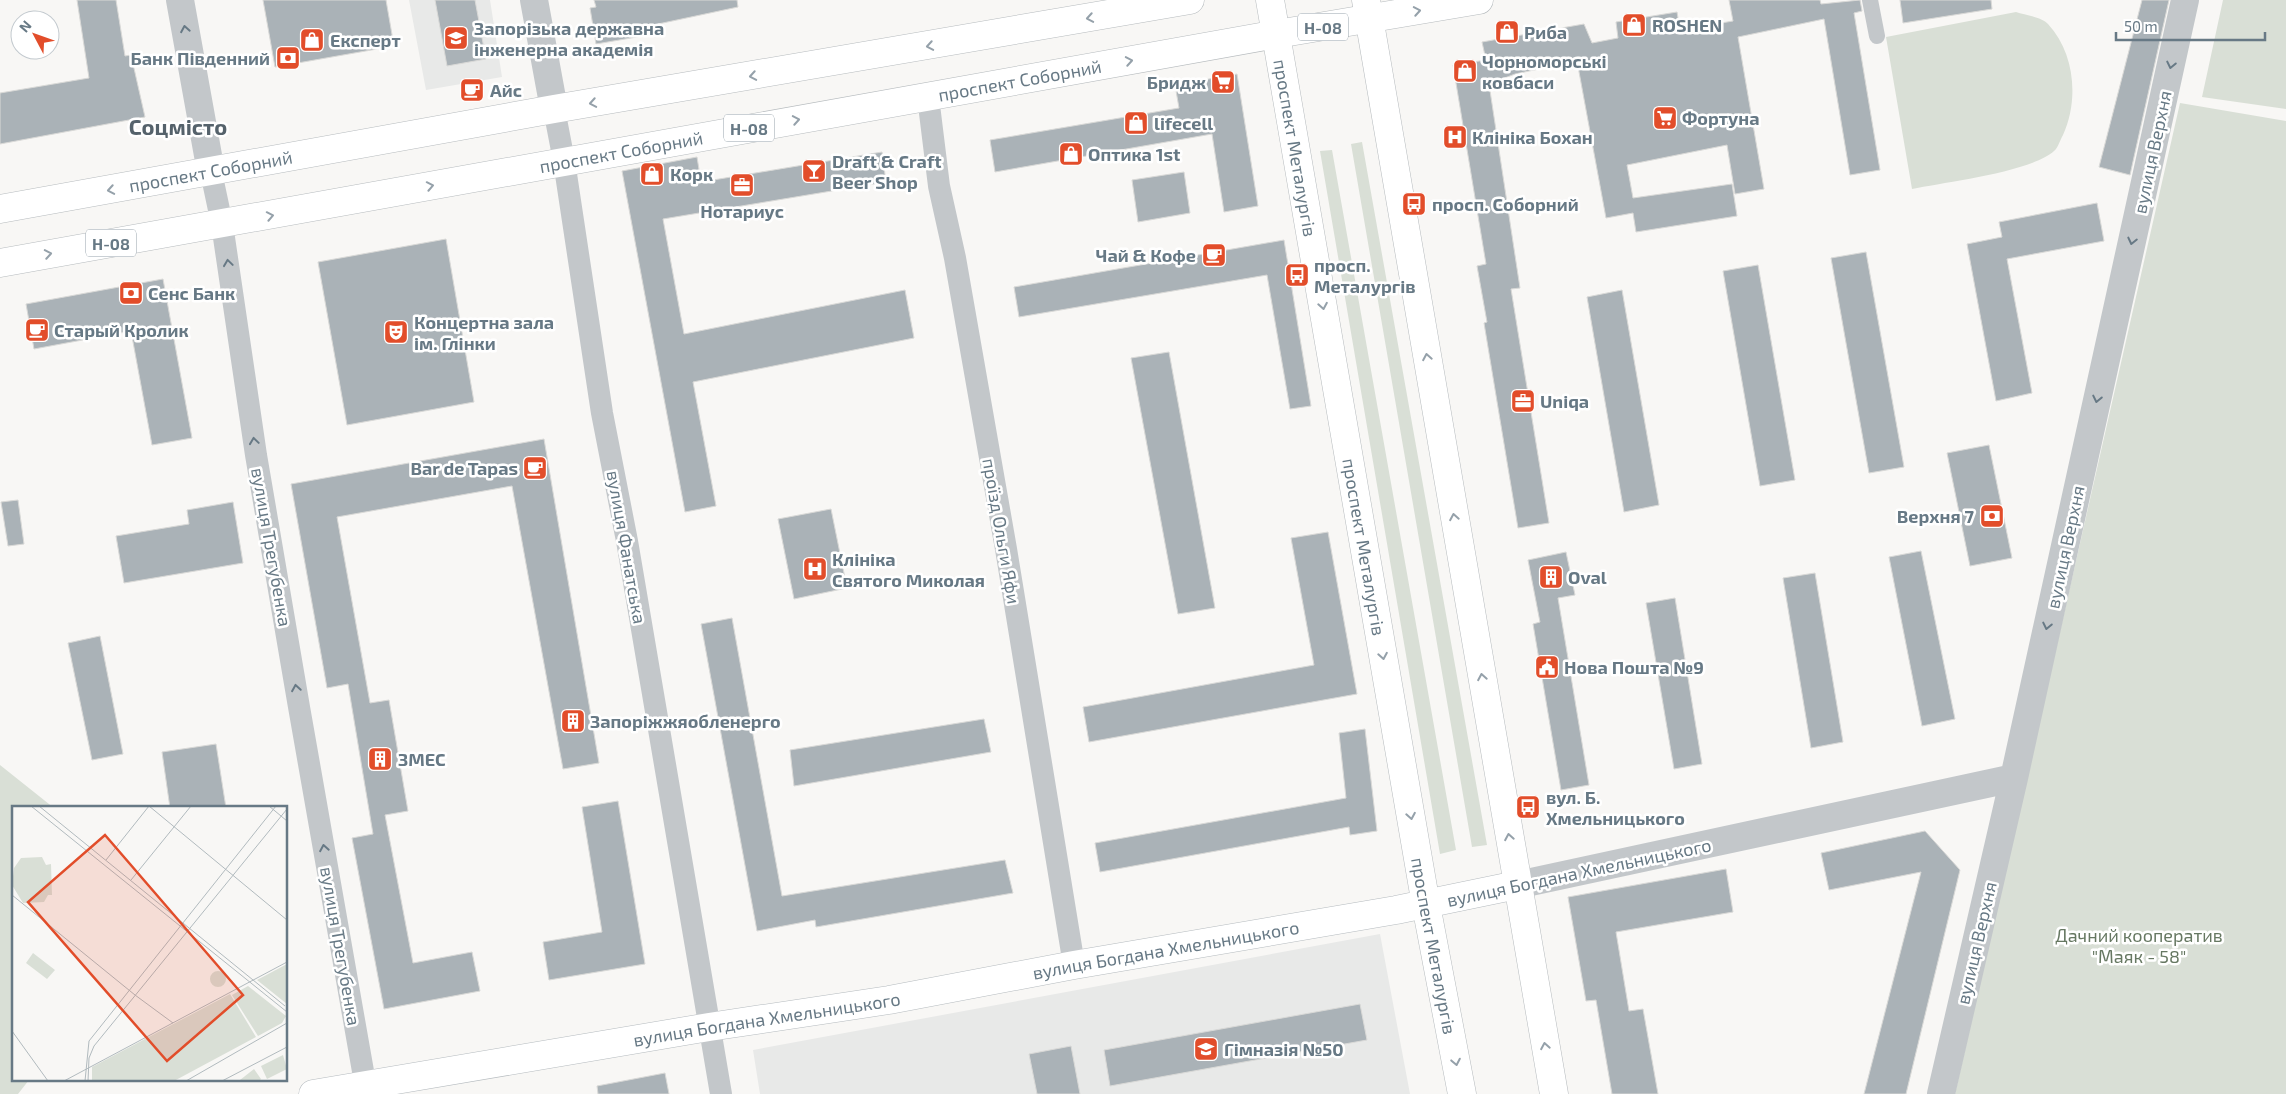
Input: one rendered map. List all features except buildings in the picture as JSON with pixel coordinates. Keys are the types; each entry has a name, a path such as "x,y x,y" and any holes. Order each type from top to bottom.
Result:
{"main road":[{"name":"проспект Соборний","path":"0,209 554,109 1190,0"},
{"name":"проспект Металургів","path":"1270,0 1426,905 1462,1094"},
{"name":"проспект Соборний","path":"0,263 1276,34 1368,10 1479,0"},
{"path":"1368,10 1554,1094"},
{"name":"вулиця Богдана Хмельницького","path":"313,1094 366,1090 709,1027 889,1000 1074,965 1426,905 1517,885"}],"street":[{"name":"вулиця Трегубенка","path":"180,0 222,224 256,455 366,1090"},
{"name":"вулиця Фанатська","path":"534,0 564,161 602,413 627,541 721,1094"},
{"path":"1870,0 1877,36"},
{"name":"вулиця Верхня","path":"1941,1094 2014,778 2185,0"},
{"name":"проїзд Ольги Яфи","path":"928,97 939,186 954,258 1006,549 1074,965"},
{"name":"вулиця Богдана Хмельницького","path":"1517,885 2014,778"}],"shaded area":[{"name":"Запорізька державна інженерна академія","path":"409,0 490,0 502,77 426,90"},
{"name":"Гімназія №50","path":"1380,934 1410,1094 760,1094 753,1050"}],"green space":[{"path":"2223,0 2286,0 2286,109 2202,97"},
{"path":"2016,12 2038,18 2048,24 2064,49 2069,63 2072,77 2071,107 2068,121 2057,148 2043,158 2027,165 1912,189 1886,37"},
{"name":"Дачний кооператив \"Маяк - 58\"","path":"2180,103 2286,121 2286,1094 1955,1094"},
{"path":"1362,142 1487,845 1472,847 1351,144"},
{"path":"1332,150 1456,850 1440,854 1320,151"},
{"path":"0,765 51,806 12,806 12,1082 27,1082 18,1094 0,1094"}],"place":[{"name":"ROSHEN","path":"1634,25"},
{"name":"Риба","path":"1507,32"},
{"name":"Запорізька державна інженерна академія","path":"456,38"},
{"name":"Експерт","path":"312,40"},
{"name":"Банк Південний","path":"288,58"},
{"name":"Чорноморські ковбаси","path":"1465,71"},
{"name":"Бридж","path":"1223,82"},
{"name":"Айс","path":"472,90"},
{"name":"Фортуна","path":"1665,118"},
{"name":"lifecell","path":"1136,123"},
{"name":"Клініка Бохан","path":"1455,137"},
{"name":"Оптика 1st","path":"1071,154"},
{"name":"Draft & Craft Beer Shop","path":"814,171"},
{"name":"Корк","path":"652,174"},
{"name":"Нотариус","path":"742,185"},
{"name":"просп. Соборний","path":"1414,204"},
{"name":"Чай & Кофе","path":"1214,255"},
{"name":"просп. Металургів","path":"1297,275"},
{"name":"Сенс Банк","path":"131,293"},
{"name":"Старый Кролик","path":"37,330"},
{"name":"Концертна зала ім. Глінки","path":"396,332"},
{"name":"Uniqa","path":"1523,401"},
{"name":"Bar de Tapas","path":"535,468"},
{"name":"Верхня 7","path":"1992,516"},
{"name":"Клініка Святого Миколая","path":"815,569"},
{"name":"Oval","path":"1551,577"},
{"name":"Нова Пошта №9","path":"1547,667"},
{"name":"Запоріжжяобленерго","path":"573,721"},
{"name":"ЗМЕС","path":"380,759"},
{"name":"вул. Б. Хмельницького","path":"1528,807"},
{"name":"Гімназія №50","path":"1206,1049"}],"district":[{"name":"Соцмісто","path":"178,126"}]}
